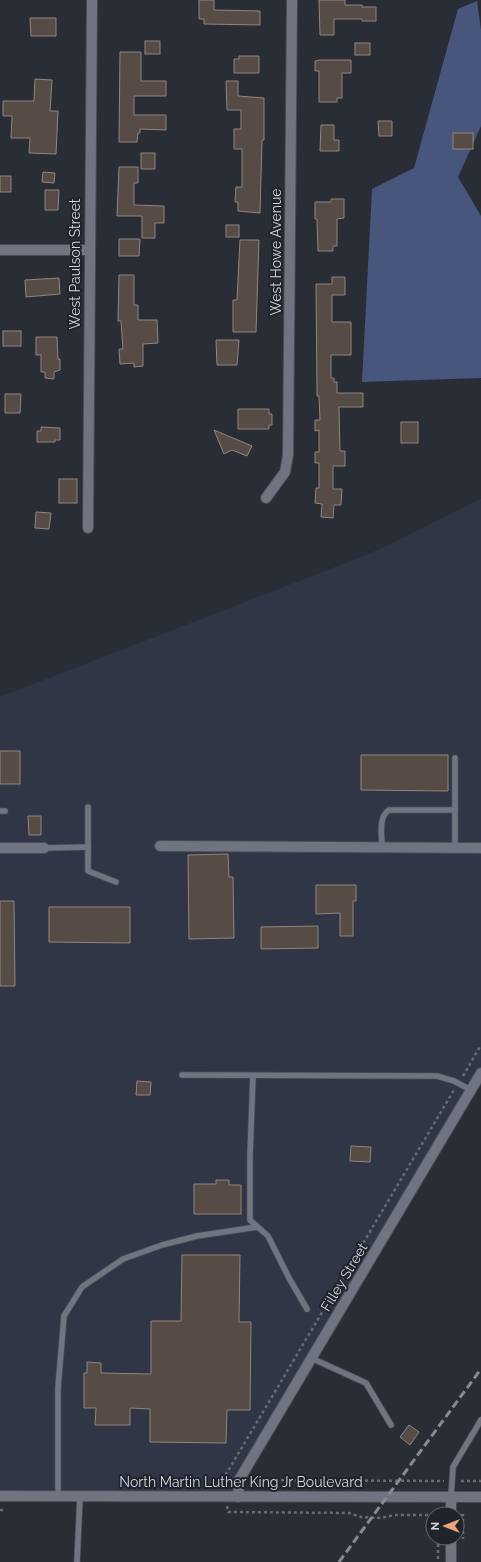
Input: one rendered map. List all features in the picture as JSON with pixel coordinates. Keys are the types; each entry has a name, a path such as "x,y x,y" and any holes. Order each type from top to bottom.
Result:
{"street":[{"name":"West Paulson Street","path":"88,528 92,0"},
{"name":"West Howe Avenue","path":"266,498 285,472 288,454 292,0"},
{"path":"0,250 89,250"},
{"path":"160,846 481,848"},
{"path":"0,848 44,848"},
{"name":"Filley Street","path":"238,1497 239,1480 481,1074"},
{"name":"North Martin Luther King Jr Boulevard","path":"0,1496 481,1497"},
{"path":"451,1497 451,1506"},
{"path":"451,1546 451,1562"}],"lane":[{"path":"456,758 456,848"},
{"path":"88,808 88,871 116,882"},
{"path":"382,848 382,820 385,813 389,810 456,810"},
{"path":"44,848 88,848"},
{"path":"182,1076 437,1076 458,1083 471,1090"},
{"path":"252,1076 250,1220 268,1236 289,1278 307,1309"},
{"path":"58,1496 58,1388 64,1316 82,1287 123,1259 162,1245 197,1236 257,1227"},
{"path":"311,1358 366,1383 391,1425"},
{"path":"451,1497 453,1467 481,1420"},
{"path":"77,1562 80,1496"}],"path":[{"path":"425,1515 395,1514 381,1518 361,1517 349,1512 228,1512 222,1481 481,1045"},
{"path":"222,1481 481,1481"},
{"path":"438,1546 438,1562"}],"shaded area":[{"path":"477,1 481,30 481,126 458,177 481,216 481,378 362,382 372,189 414,168 458,9"},
{"path":"481,499 481,1073 239,1480 238,1497 0,1494 0,697 371,553"}],"building":[{"path":"199,0 214,0 214,10 260,11 260,25 204,24 204,19 199,19"},
{"path":"319,0 345,0 345,5 376,7 376,21 362,21 362,19 334,19 334,35 320,35"},
{"path":"30,18 56,18 56,36 31,36"},
{"path":"145,41 160,41 160,54 145,54"},
{"path":"355,43 370,43 370,55 355,55"},
{"path":"120,52 141,52 141,81 166,81 166,96 134,96 134,115 166,115 166,130 140,129 137,142 119,142"},
{"path":"239,56 259,56 259,73 234,73 234,59 239,59"},
{"path":"351,60 351,73 342,73 342,98 337,98 337,102 319,102 319,71 315,71 315,61"},
{"path":"35,79 52,80 50,111 58,111 56,154 29,153 30,138 11,138 12,116 3,116 3,101 34,101"},
{"path":"226,81 238,81 238,96 264,98 264,140 262,140 260,213 238,211 238,202 235,202 236,187 242,187 242,149 234,149 234,129 241,129 241,110 227,110"},
{"path":"378,121 392,121 392,136 379,136"},
{"path":"321,125 334,125 334,140 339,140 339,151 320,151"},
{"path":"453,133 473,133 473,149 453,149"},
{"path":"141,153 155,153 155,169 141,169"},
{"path":"119,167 138,167 138,183 134,183 134,205 164,206 164,223 155,223 155,238 142,238 142,216 117,216"},
{"path":"43,172 55,173 54,183 42,182"},
{"path":"0,176 11,176 11,192 0,192"},
{"path":"45,190 59,190 58,210 45,210"},
{"path":"331,199 344,199 344,218 337,219 337,246 333,246 333,251 318,251 315,202 331,202"},
{"path":"226,225 239,225 239,237 226,237"},
{"path":"119,239 140,239 139,256 119,256"},
{"path":"240,240 259,240 256,332 233,332 233,300 237,300"},
{"path":"119,275 134,275 134,305 138,305 138,320 157,320 158,343 143,344 143,366 134,367 134,363 120,364 119,349 123,349 121,321 118,321"},
{"path":"332,277 345,277 345,295 332,295 332,322 351,322 351,355 331,355 331,378 334,378 334,382 337,382 337,393 363,393 363,407 339,407 340,451 345,451 345,466 333,466 333,489 342,489 341,505 334,505 333,518 321,517 322,504 315,503 316,488 319,488 319,463 315,463 315,452 319,452 319,430 315,431 315,420 320,420 319,396 317,396 316,284 332,284"},
{"path":"59,278 60,294 26,297 25,280"},
{"path":"3,331 21,331 21,346 3,346"},
{"path":"36,337 57,337 60,370 54,372 54,379 45,378 45,372 41,372 41,355 36,355"},
{"path":"216,340 239,340 237,365 217,365"},
{"path":"5,394 21,394 20,413 5,413"},
{"path":"238,409 269,409 269,414 272,414 272,425 269,425 269,429 238,429"},
{"path":"401,422 418,422 418,443 401,443"},
{"path":"41,427 60,428 60,440 55,440 55,442 37,442 37,431 41,431"},
{"path":"214,430 252,446 247,456 232,450 224,454"},
{"path":"59,479 77,479 77,503 59,503"},
{"path":"36,512 51,513 49,529 35,528"},
{"path":"0,751 20,751 20,784 0,784"},
{"path":"361,755 448,755 448,791 361,790"},
{"path":"28,816 41,816 41,835 29,835"},
{"path":"228,854 229,877 233,877 234,938 189,939 188,855"},
{"path":"316,885 356,885 356,901 353,901 353,936 340,936 340,913 316,914"},
{"path":"0,901 14,901 15,986 0,986"},
{"path":"49,907 130,907 130,943 49,942"},
{"path":"318,926 318,948 261,949 261,927"},
{"path":"137,1081 151,1082 150,1095 136,1095"},
{"path":"351,1146 371,1147 370,1162 350,1161"},
{"path":"216,1180 229,1180 229,1185 241,1185 241,1214 194,1214 194,1184 216,1184"},
{"path":"182,1255 240,1255 239,1322 251,1322 250,1410 227,1410 226,1443 150,1442 150,1409 130,1408 130,1425 95,1425 96,1408 84,1408 84,1373 87,1373 87,1362 101,1363 101,1373 151,1374 151,1321 181,1321"},
{"path":"409,1425 419,1432 410,1445 400,1437"}],"railway":[{"path":"339,1562 481,1369"}]}
